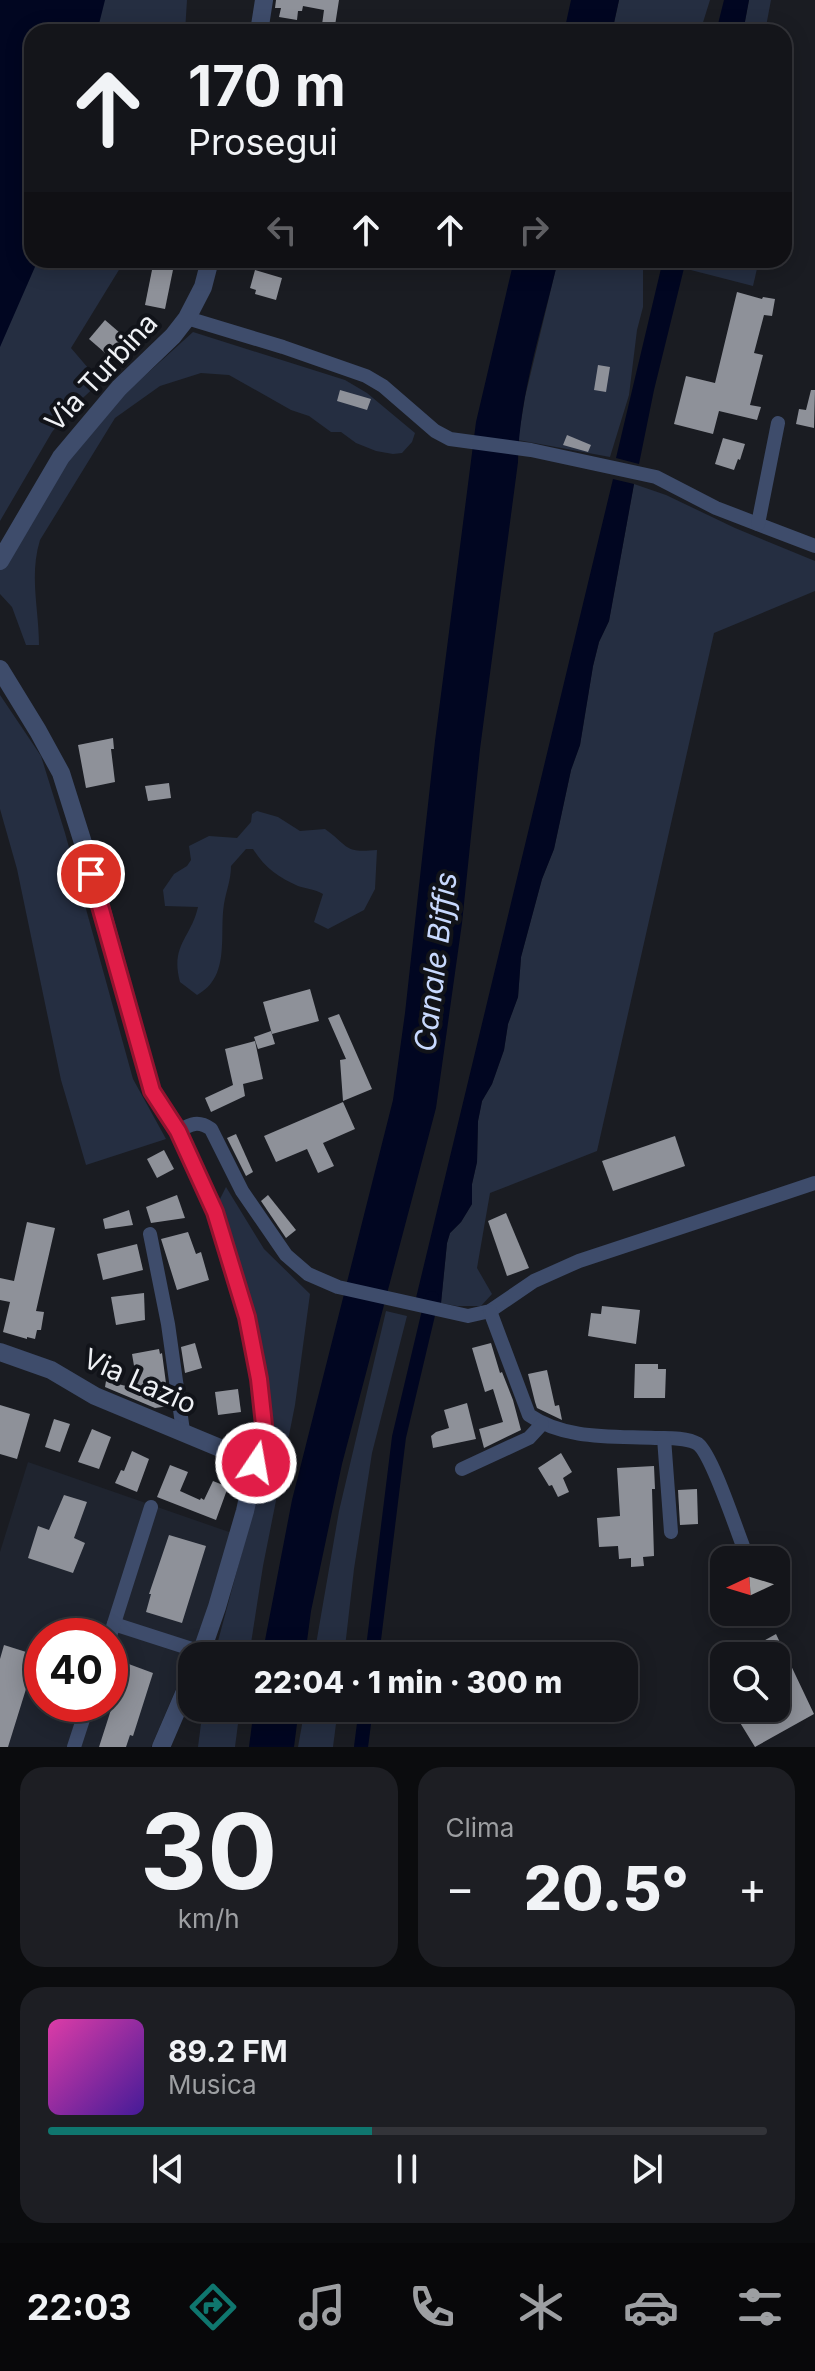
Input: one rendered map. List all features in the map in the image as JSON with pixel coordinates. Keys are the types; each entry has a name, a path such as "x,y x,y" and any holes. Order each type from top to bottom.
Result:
{"street":[{"path":"260,24 264,0"},
{"name":"Via Turbina","path":"0,561 61,457 119,388 173,336 187,318 203,287 208,268"},
{"path":"187,318 366,376 383,386 435,431 462,442 531,450 656,477 716,508 815,546"},
{"path":"758,524 778,423"},
{"path":"0,669 61,773 152,1091 178,1131 215,1212 247,1317 264,1425 245,1511 205,1642"},
{"path":"178,1131 195,1123 203,1123 211,1129 242,1191 286,1255 308,1274 338,1287 468,1316 490,1311 534,1281 579,1261 815,1183"},
{"path":"150,1234 168,1324 183,1431"},
{"path":"490,1311 529,1415 542,1424 588,1436 681,1439 697,1444 708,1458 743,1546"},
{"name":"Via Lazio","path":"0,1352 51,1370 95,1396 256,1463"},
{"path":"462,1469 529,1438 542,1424"},
{"path":"664,1438 671,1532"},
{"path":"116,1618 151,1507"},
{"path":"128,1634 178,1648"},
{"path":"161,1747 178,1708"},
{"path":"74,1747 82,1722"}],"shaded area":[{"path":"98,0 187,0 186,24 92,24"},
{"path":"619,0 710,0 702,24 614,24"},
{"path":"749,0 771,0 766,24 744,24"},
{"path":"24,261 24,268 120,268 71,348 100,382 52,432 0,521 0,264"},
{"path":"556,268 643,268 643,307 629,395 610,457 518,440 525,397"},
{"path":"683,268 757,268 753,286"},
{"path":"193,332 345,380 367,393 415,433 412,442 402,453 376,451 356,443 341,432 331,432 309,416 291,410 229,375 201,373 160,386 115,418 40,540 35,567 39,645 26,645 12,607 0,594 0,570 88,427"},
{"path":"634,484 666,495 815,561 815,591 714,633 597,1151 490,1193 477,1268 492,1294 481,1306 441,1303 447,1243 450,1233 472,1204 482,1101 492,1084 504,1050 508,1024 518,997 521,957 542,879 554,849 571,770 580,745 593,666 609,621"},
{"path":"0,695 41,756 133,1079 166,1139 86,1165 61,1080 17,869 0,809"},
{"path":"257,811 278,817 300,831 325,829 343,844 358,851 377,850 375,889 364,910 328,929 314,922 323,894 284,879 267,867 253,849 246,849 231,866 224,904 221,954 215,978 197,995 180,982 178,959 198,907 165,906 163,890 174,874 191,860 189,846 209,836 237,838"},
{"path":"226,1187 264,1249 310,1294 295,1405 251,1642 218,1642 254,1507 269,1424 217,1205"},
{"path":"386,1311 407,1316 372,1453 346,1642 316,1642 339,1511"},
{"path":"28,1462 232,1533 209,1612 196,1642 178,1642 178,1684 151,1747 0,1747 0,1552"},
{"path":"201,1722 238,1722 235,1747 198,1747"},
{"path":"302,1722 336,1722 333,1747 298,1747"}],"water":[{"path":"0,0 105,0 99,24 24,24 24,268 35,268 0,347"},
{"path":"571,0 619,0 614,24 566,24"},
{"path":"724,0 749,0 744,24 718,24"},
{"name":"Canale Biffis","path":"512,268 556,268 533,360 519,437 462,923 436,1108 342,1464 307,1642 265,1642 292,1500 393,1100 476,422"},
{"path":"661,268 684,268 639,464 616,458"},
{"path":"613,479 634,484 609,621 593,666 580,745 571,770 554,849 542,879 521,957 518,997 508,1024 504,1050 492,1084 482,1101 472,1204 450,1233 441,1303 416,1298"},
{"path":"252,1722 297,1722 294,1747 249,1747"}],"building":[{"path":"276,0 339,0 335,24 322,24 324,10 303,6 302,11 298,11 297,20 279,17 281,8 275,8"},
{"path":"152,268 173,268 165,309 145,305"},
{"path":"255,270 282,278 276,300 255,294 256,290 250,288"},
{"path":"737,292 775,299 772,316 764,315 754,353 763,355 750,405 761,407 757,420 719,411 713,434 674,424 686,376 715,383"},
{"path":"105,320 127,339 111,358 89,339"},
{"path":"598,365 610,367 606,392 594,390"},
{"path":"340,390 371,399 367,410 337,401"},
{"path":"811,390 815,390 814,428 796,424 799,409 806,410"},
{"path":"567,435 591,445 588,452 563,445"},
{"path":"723,438 745,444 734,470 715,464"},
{"path":"113,738 114,749 111,749 115,782 86,788 78,745"},
{"path":"169,783 171,798 148,801 145,786"},
{"path":"310,989 319,1021 272,1034 263,1002"},
{"path":"339,1014 372,1089 343,1101 340,1060 346,1059 328,1018"},
{"path":"271,1031 275,1044 258,1049 254,1037"},
{"path":"255,1041 263,1079 243,1084 245,1096 211,1112 205,1098 233,1085 225,1049"},
{"path":"343,1102 355,1129 323,1143 334,1166 318,1173 307,1149 276,1162 264,1136"},
{"path":"236,1134 253,1172 246,1176 227,1138"},
{"path":"675,1136 685,1166 613,1191 602,1161"},
{"path":"164,1150 174,1169 157,1178 147,1159"},
{"path":"177,1195 185,1218 151,1223 146,1207"},
{"path":"268,1195 296,1230 286,1238 261,1201"},
{"path":"129,1210 133,1225 105,1229 103,1219"},
{"path":"506,1213 529,1268 507,1276 488,1221"},
{"path":"27,1222 55,1228 36,1311 44,1312 41,1330 37,1330 35,1339 3,1332 10,1302 0,1300 0,1278 14,1281"},
{"path":"188,1232 196,1254 201,1252 209,1280 177,1290 161,1239"},
{"path":"137,1244 143,1270 103,1280 97,1254"},
{"path":"144,1293 145,1320 116,1325 111,1297"},
{"path":"602,1306 640,1310 636,1344 588,1336 591,1313 601,1314"},
{"path":"195,1343 202,1368 185,1373 181,1347"},
{"path":"491,1343 521,1430 484,1448 479,1429 503,1422 493,1389 485,1392 472,1348"},
{"path":"159,1349 169,1406 155,1408 105,1387 106,1381 138,1389 132,1354"},
{"path":"635,1364 658,1364 658,1369 666,1369 665,1398 634,1398"},
{"path":"547,1370 555,1406 559,1405 562,1420 537,1408 535,1402 528,1374"},
{"path":"238,1389 241,1412 218,1415 215,1392"},
{"path":"467,1403 476,1439 433,1448 431,1436 449,1428 444,1410"},
{"path":"0,1405 30,1414 17,1459 0,1454"},
{"path":"54,1419 70,1424 60,1452 45,1447"},
{"path":"92,1429 111,1437 99,1469 78,1462"},
{"path":"132,1451 149,1459 137,1492 115,1483"},
{"path":"561,1453 572,1472 563,1478 569,1492 558,1497 538,1468"},
{"path":"170,1465 188,1472 180,1491 200,1500 204,1500 213,1481 228,1487 216,1520 157,1497"},
{"path":"654,1466 654,1556 643,1557 644,1566 631,1567 631,1558 619,1559 618,1546 599,1547 597,1518 620,1516 617,1468"},
{"path":"697,1489 698,1524 680,1525 678,1490"},
{"path":"64,1495 87,1502 74,1538 85,1543 73,1573 28,1558 38,1526 49,1530"},
{"path":"169,1535 206,1546 182,1623 146,1612"},
{"path":"776,1634 780,1642 761,1642"},
{"path":"4,1645 24,1651 24,1695 8,1747 0,1747 0,1659"},
{"path":"790,1663 814,1714 755,1747 740,1722 790,1722"},
{"path":"128,1664 153,1673 133,1736 130,1735 126,1747 99,1747 107,1722 128,1722"}],"waterway":[{"path":"374,1642 399,1437 432,1298"},
{"path":"361,1747 364,1722"}],"route":[{"path":"91,874 152,1091 178,1131 215,1212 247,1317 264,1425 256,1463"}]}
